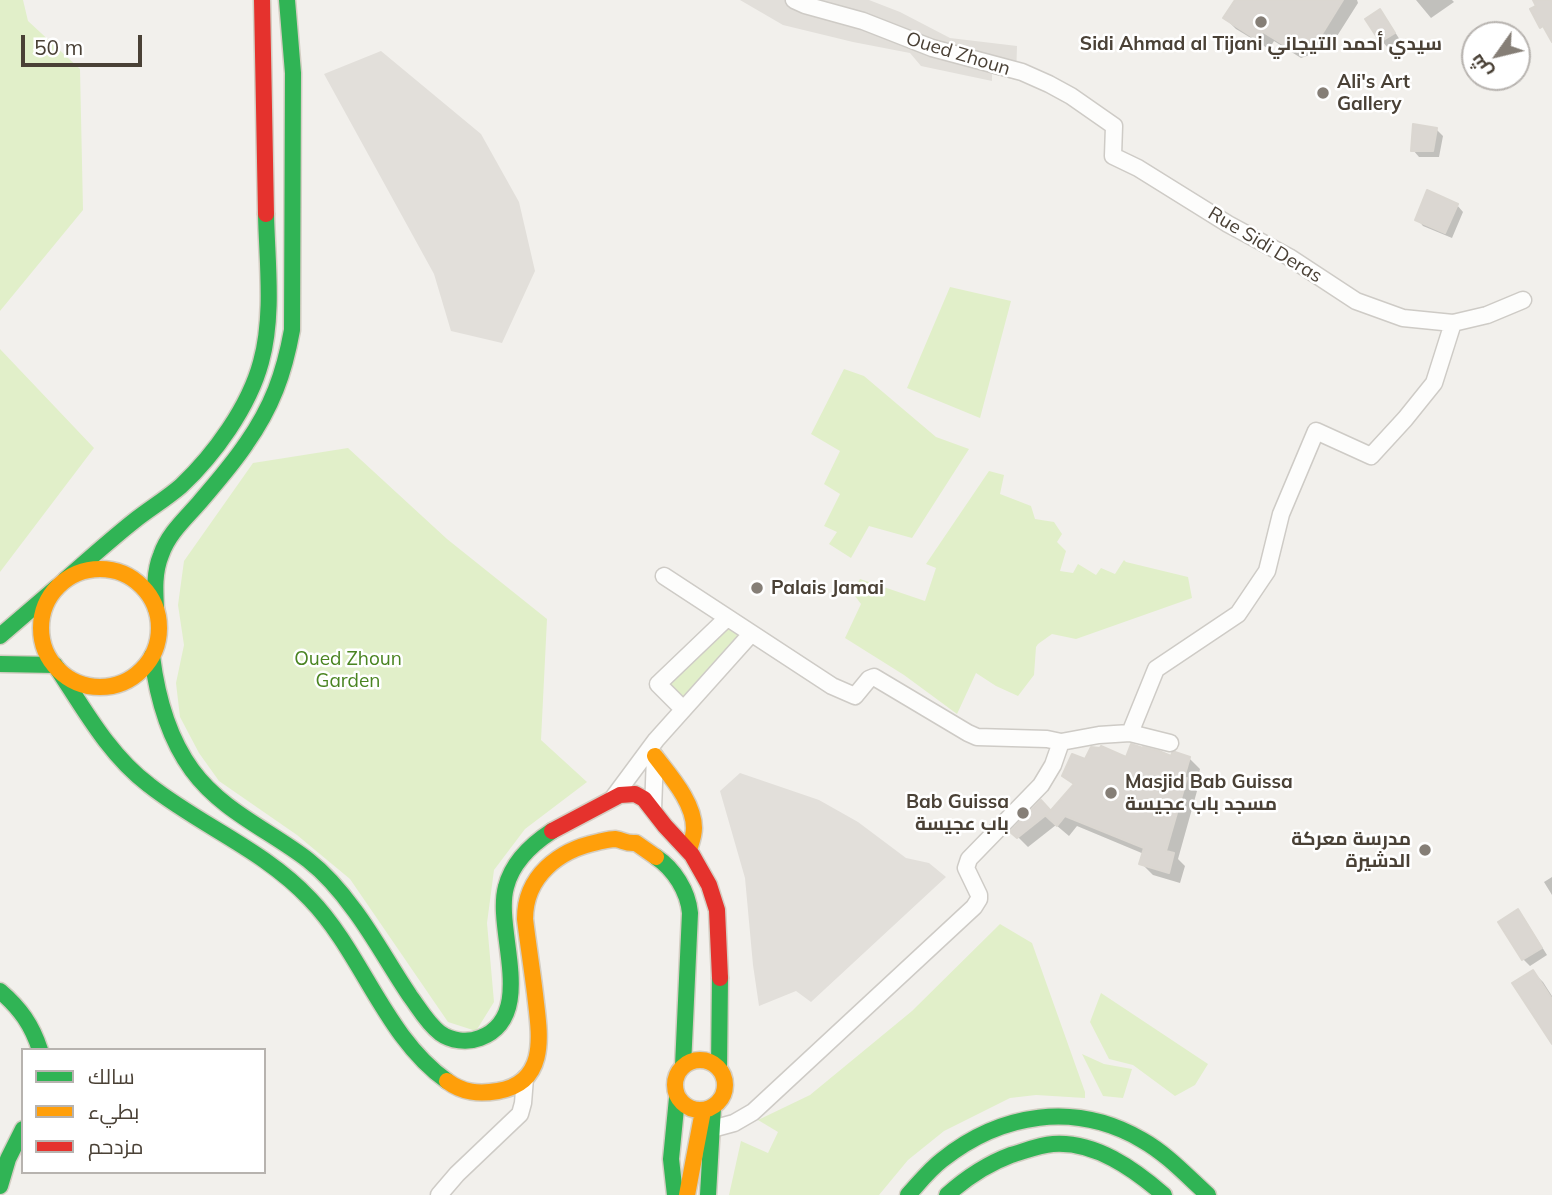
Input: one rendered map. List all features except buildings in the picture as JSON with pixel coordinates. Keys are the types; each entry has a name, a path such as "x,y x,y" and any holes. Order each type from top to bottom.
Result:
{"main road":[{"path":"0,636 134,521 180,487 219,444 252,386 261,362 268,316 262,0"},
{"path":"287,0 293,74 292,330 289,355 273,400 256,430 226,472 169,537 158,561 155,578 159,632 152,656 155,682 165,715 185,760 201,782 231,809 294,850 322,872 361,918 424,1016 450,1038 469,1041 478,1039 495,1029 507,1013 511,986 504,894 515,864 523,854 566,824 620,794 634,793 646,799 665,827 689,850 707,879 717,909 721,977 719,1068"},
{"path":"156,608 148,593 128,575 107,569 79,572 61,584 45,607 41,629 46,650 97,728 135,774 167,799 270,863 317,906 348,947 403,1037 436,1075 457,1087 476,1093 496,1092 518,1084 525,1078 539,1050 525,919 528,894 537,877 555,860 583,845 614,839 627,844 636,843 661,860 680,883 689,903 690,937 683,1066"},
{"path":"0,664 56,667 82,684 97,687 125,681 138,673 152,656"},
{"path":"655,748 692,815 694,828 689,850"},
{"path":"0,990 15,1002 33,1026 39,1048"},
{"path":"660,1195 670,1159 677,1098 674,1083 677,1074 683,1066 701,1059 711,1062 722,1072 725,1087 721,1101 708,1109 691,1110 677,1098"},
{"path":"708,1109 712,1129 708,1195"},
{"path":"687,1195 708,1109"},
{"path":"908,1195 940,1161 991,1130 1021,1119 1065,1115 1105,1123 1142,1140 1208,1195"},
{"path":"0,1186 8,1159 21,1133"},
{"path":"947,1195 959,1183 990,1164 1029,1149 1059,1144 1087,1150 1119,1162 1145,1178 1164,1195"},
{"path":"670,1159 675,1195"}],"street":[{"name":"Oued Zhoun","path":"794,0 863,21 932,48 1022,72 1072,96 1114,126"},
{"name":"Rue Sidi Deras","path":"1114,126 1112,156 1138,168 1228,224 1289,257 1356,301 1403,318 1453,323"},
{"path":"1130,733 1156,669 1238,614 1267,571 1281,514 1316,430 1371,456 1434,383 1453,323 1487,315 1523,300"},
{"path":"664,576 751,635 852,696 858,695 869,679 874,677 977,737 1046,738 1062,742 1130,733 1170,743"},
{"path":"683,709 658,684 727,618"},
{"path":"611,800 655,748 683,709 751,635"},
{"path":"712,1129 734,1123 753,1112 974,907 979,895 968,874 967,863 1041,785 1062,742"},
{"path":"654,812 655,748"},
{"path":"439,1195 457,1174 520,1114 525,1078"}],"shaded area":[{"path":"740,0 869,0 900,12 950,38 1017,46 1016,80 992,74 992,81 921,66 910,53 783,25"},
{"path":"381,51 481,134 519,202 535,271 502,343 451,331 434,274 324,74"},
{"path":"740,773 819,800 858,822 906,858 929,863 946,877 811,1002 796,991 759,1006 745,878 720,791"}],"green space":[{"path":"0,0 23,0 28,21 80,69 83,210 0,311"},
{"path":"950,287 1011,301 980,418 907,388"},
{"path":"0,349 94,448 0,572"},
{"path":"844,369 864,376 936,437 969,449 912,538 869,526 851,558 829,544 837,532 824,526 840,494 824,484 840,451 811,434"},
{"name":"Oued Zhoun Garden","path":"348,448 447,539 547,619 541,740 587,782 525,829 494,870 487,923 494,1002 476,1031 448,1022 350,879 297,835 219,781 199,753 180,717 176,683 184,645 178,605 184,561 253,463"},
{"path":"989,471 1004,475 1000,494 1031,506 1035,519 1054,522 1062,534 1057,542 1066,551 1060,571 1073,573 1078,564 1096,575 1101,568 1115,574 1124,560 1188,577 1192,598 1076,639 1052,634 1036,647 1034,675 1018,696 976,673 957,714 904,675 845,638 861,604 852,592 860,579 925,601 936,568 926,564"},
{"path":"731,613 755,628 682,706 658,683"},
{"path":"1000,924 1032,943 1085,1098 1036,1095 1010,1098 944,1131 908,1160 879,1195 729,1195 741,1141 768,1153 778,1132 758,1120 810,1095 912,1011"},
{"path":"1101,993 1208,1064 1195,1085 1175,1096 1133,1065 1109,1059 1090,1022"},
{"path":"1082,1054 1104,1064 1132,1069 1123,1098 1103,1096"}],"traffic: fast":[{"path":"156,608 156,574 164,547 177,527 241,452 255,430 276,390 289,346 292,330 293,73 287,0"},
{"path":"65,580 125,528 181,486 218,445 239,413 255,379 265,344 269,288 266,214"},
{"path":"0,636 57,587"},
{"path":"152,656 165,716 176,744 192,770 232,809 315,865 345,897 423,1015 435,1029 449,1038 465,1041 480,1038 497,1027 507,1011 511,992 505,926 506,887 513,870 524,855 552,831"},
{"path":"0,664 55,665"},
{"path":"57,668 109,746 135,773 169,800 273,866 310,899 345,944 406,1041 425,1063 447,1081"},
{"path":"656,857 679,881 690,913 683,1066"},
{"path":"719,1068 720,978"},
{"path":"0,991 24,1017 39,1048"},
{"path":"675,1195 671,1159 677,1098"},
{"path":"708,1195 713,1107"},
{"path":"908,1195 942,1160 989,1132 1039,1118 1065,1117 1091,1120 1142,1140 1208,1195"},
{"path":"0,1186 8,1159 21,1133"},
{"path":"947,1195 969,1177 994,1163 1032,1148 1053,1144 1069,1144 1099,1152 1127,1167 1164,1195"}],"traffic: slow":[{"path":"100,569 123,574 142,586 154,605 159,628 154,651 142,670 123,682 100,687 77,682 58,670 46,651 41,628 46,605 58,586 77,574 100,569"},
{"path":"655,756 686,799 690,809 694,828 689,850"},
{"path":"447,1081 471,1092 498,1091 515,1086 534,1066 539,1039 525,919 531,890 547,867 570,851 613,839 636,843 656,857"},
{"path":"700,1060 718,1067 725,1085 718,1103 700,1110 682,1103 675,1085 682,1067 700,1060"},
{"path":"687,1195 703,1111"}],"traffic: jam":[{"path":"262,0 266,214"},
{"path":"552,831 620,795 635,794 644,799 692,855 709,885 717,910 720,978"}],"place":[{"name":"Sidi Ahmad al Tijani سيدي أحمد التيجاني","path":"1261,22"},
{"name":"Ali's Art Gallery","path":"1323,93"},
{"name":"Palais Jamai","path":"757,588"},
{"name":"Masjid Bab Guissa مسجد باب عجيسة","path":"1111,793"},
{"name":"Bab Guissa باب عجيسة","path":"1023,813"},
{"name":"مدرسة معركة الدشيرة","path":"1425,850"}]}
